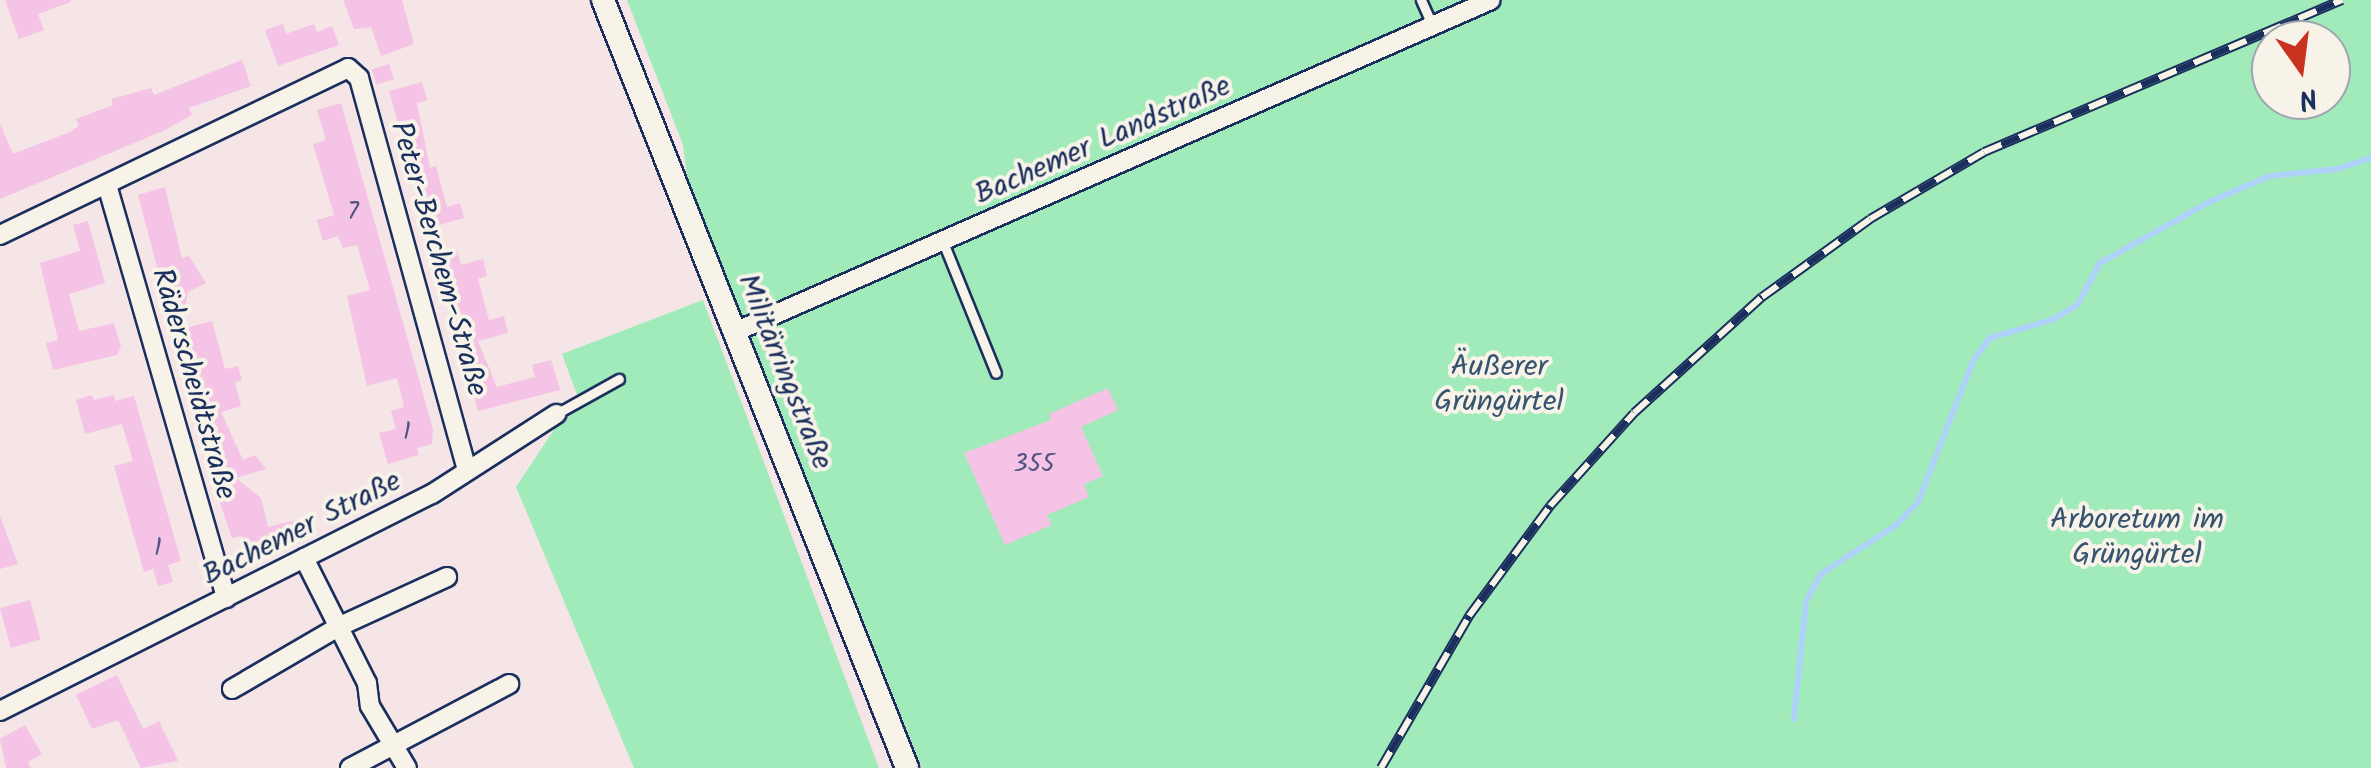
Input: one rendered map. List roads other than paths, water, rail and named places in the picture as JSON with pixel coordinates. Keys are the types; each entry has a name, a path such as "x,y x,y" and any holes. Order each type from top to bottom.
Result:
{"main road":[{"name":"Militärringstraße","path":"603,0 907,768"}],"street":[{"name":"Bachemer Landstraße","path":"736,332 1492,0"},
{"name":"Peter-Berchem-Straße","path":"107,186 348,68 358,78 468,469"},
{"path":"0,234 107,186"},
{"name":"Räderscheidtstraße","path":"107,186 226,598"},
{"name":"Bachemer Straße","path":"0,711 304,558 468,469 556,414"},
{"path":"304,558 377,720 407,768"},
{"path":"232,689 338,628 446,577"},
{"path":"350,768 398,748 508,684"}],"lane":[{"path":"1421,0 1432,26"},
{"path":"943,242 996,373"},
{"name":"Bachemer Straße","path":"556,414 619,378"}],"waterway":[{"path":"1794,719 1806,601 1821,574 1895,526 1918,502 1973,361 1990,338 2054,319 2078,304 2100,263 2209,202 2270,176 2337,169 2371,158"}],"railway":[{"path":"1381,768 1469,616 1550,506 1634,413 1762,297 1870,219 1984,152 2342,0"}],"park label":[{"name":"Äußerer Grüngürtel","path":"1499,384"},
{"name":"Arboretum im Grüngürtel","path":"2137,537"}]}
